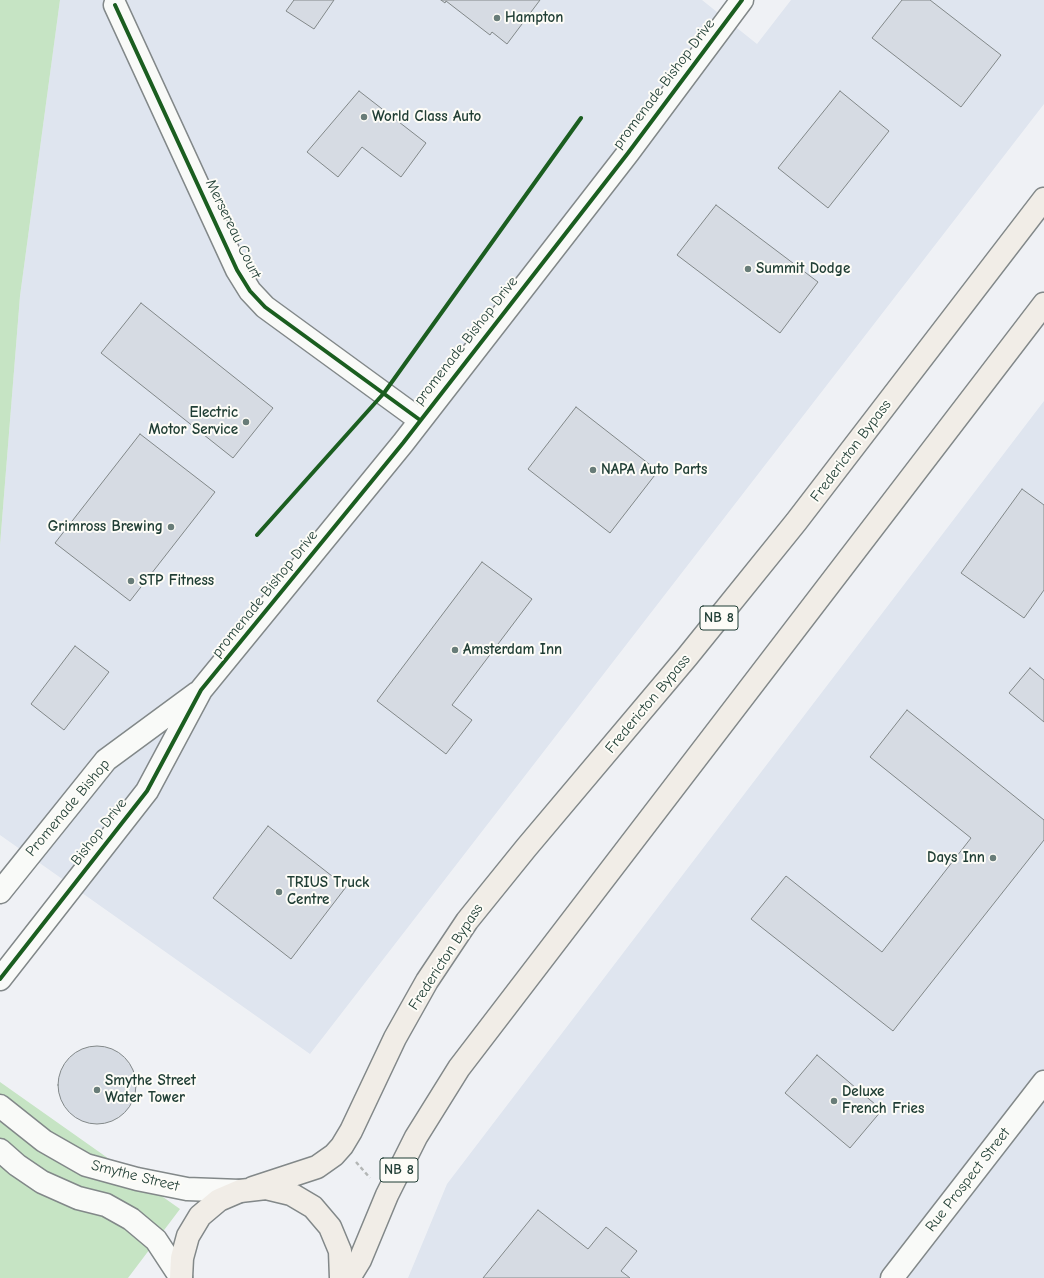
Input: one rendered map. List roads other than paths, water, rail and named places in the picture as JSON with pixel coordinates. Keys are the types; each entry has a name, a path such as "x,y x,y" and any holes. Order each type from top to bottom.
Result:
{"highway":[{"name":"Fredericton Bypass","path":"181,1278 182,1258 188,1236 200,1216 219,1200 317,1167 338,1150 351,1131 395,1038 427,981 467,921 526,848 687,657 796,522 1044,199"},
{"name":"NB 8","path":"349,1278 360,1260 387,1196 416,1137 459,1068 1044,304"},
{"path":"246,1190 266,1188 291,1194 313,1207 330,1227 333,1233 340,1251 341,1278"}],"street":[{"name":"promenade Bishop Drive","path":"201,690 393,455 628,153 742,0"},
{"name":"Mersereau Court","path":"115,5 237,270 250,291 265,307 420,420"},
{"name":"Promenade Bishop","path":"0,892 106,760 201,690"},
{"name":"Bishop Drive","path":"0,979 147,791 201,690"},
{"name":"Rue Prospect Street","path":"892,1278 1044,1082"},
{"path":"0,1091 27,1128"},
{"name":"Smythe Street","path":"0,1106 44,1141 86,1165 137,1179 187,1189 246,1190"},
{"path":"0,1150 17,1165 42,1182 78,1198 106,1205 131,1219 156,1240 181,1278"}],"place":[{"name":"Hampton","path":"497,18"},
{"name":"World Class Auto","path":"364,117"},
{"name":"Summit Dodge","path":"748,269"},
{"name":"Electric Motor Service","path":"246,422"},
{"name":"NAPA Auto Parts","path":"593,470"},
{"name":"Grimross Brewing","path":"171,527"},
{"name":"STP Fitness","path":"131,581"},
{"name":"Amsterdam Inn","path":"455,650"},
{"name":"Days Inn","path":"993,858"},
{"name":"TRIUS Truck Centre","path":"279,892"},
{"name":"Smythe Street Water Tower","path":"97,1090"},
{"name":"Deluxe French Fries","path":"834,1101"}]}
